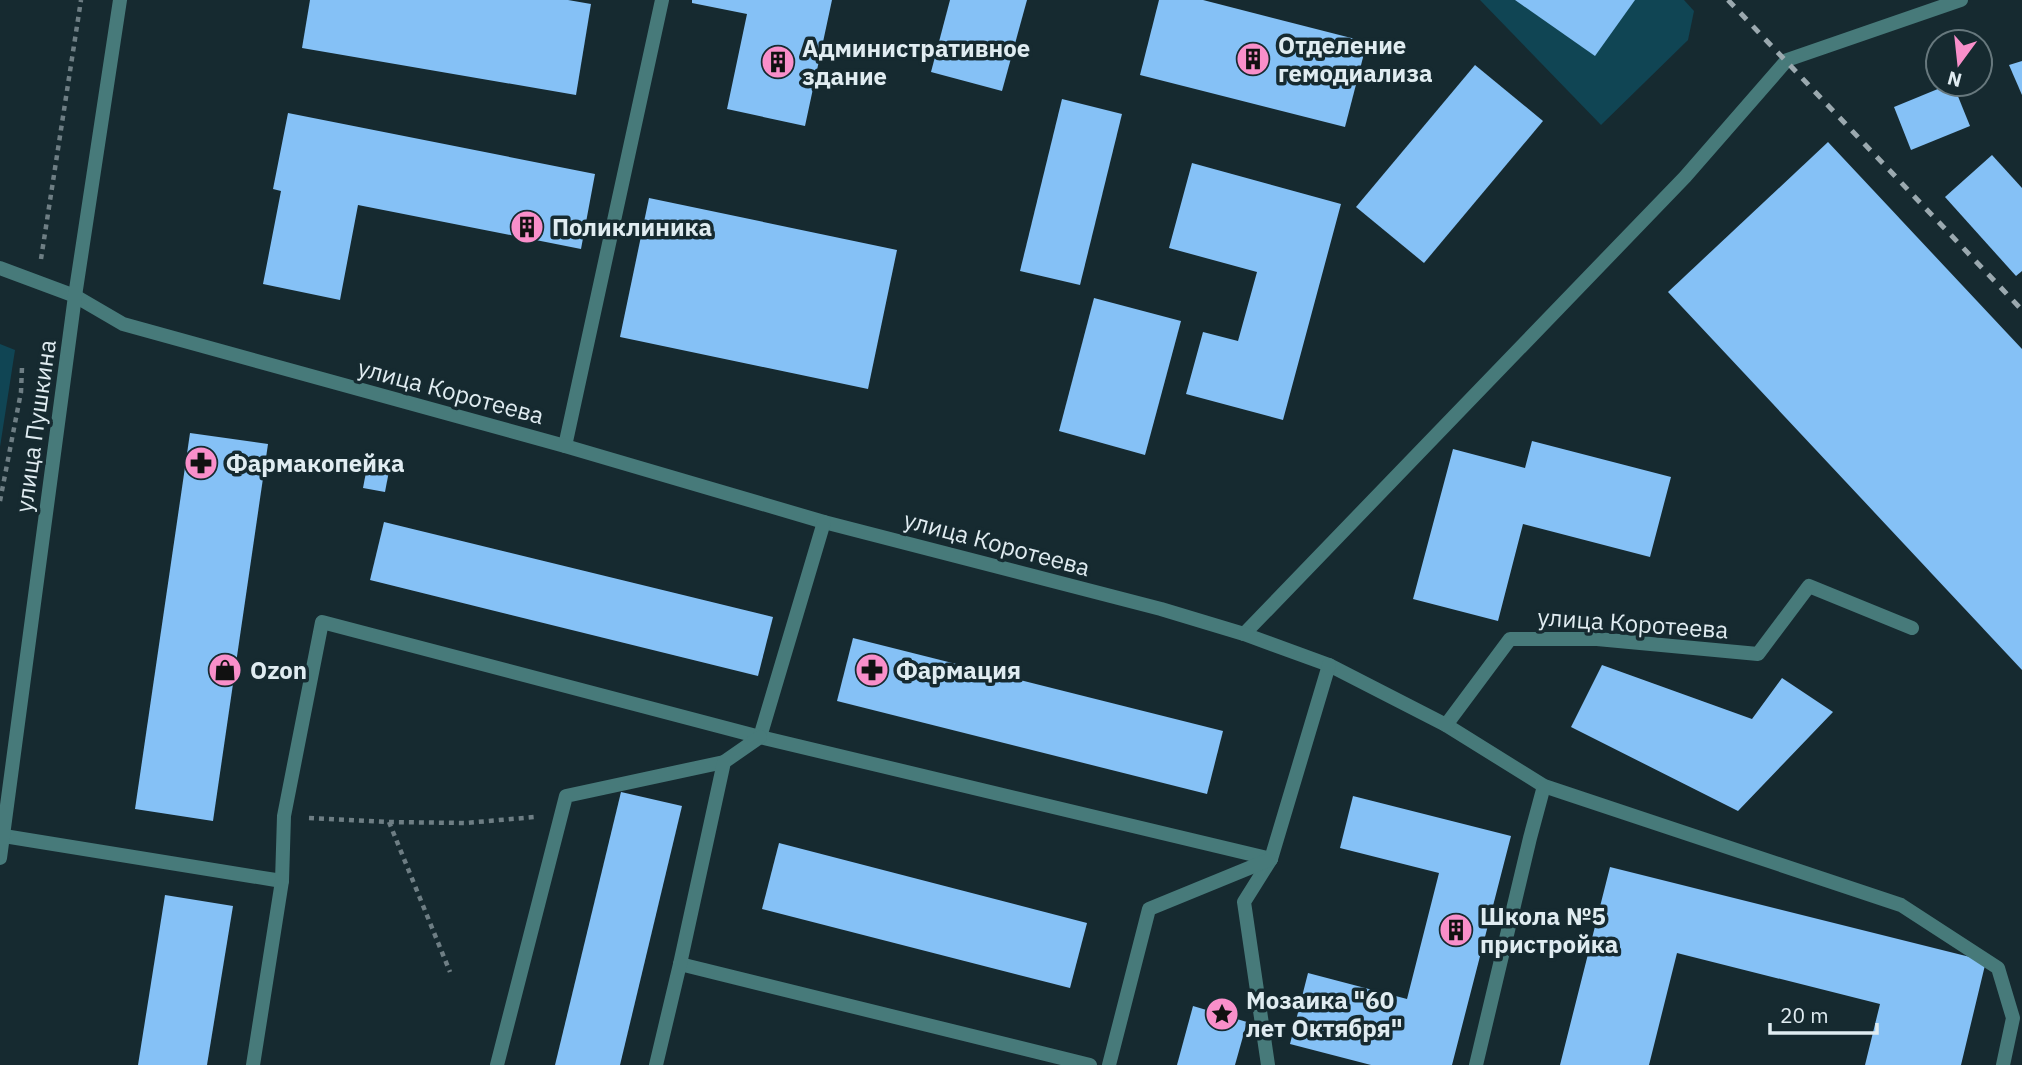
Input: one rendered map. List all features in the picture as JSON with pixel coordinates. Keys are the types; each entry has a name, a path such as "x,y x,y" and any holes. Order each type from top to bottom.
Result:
{"street":[{"name":"улица Пушкина","path":"0,858 75,296 120,0"},
{"path":"565,446 662,0"},
{"path":"1244,634 1685,177 1787,60 1961,0"},
{"name":"улица Коротеева","path":"0,268 75,296 123,324 565,446 824,522 1161,609 1244,634 1329,665 1446,725 1510,639 1597,639 1758,654 1809,586 1912,628"},
{"path":"496,1065 566,796 724,762 760,737 824,522"},
{"path":"253,1065 282,881 284,816 322,622 760,737 1270,859"},
{"path":"1268,1065 1244,902 1270,859 1329,665"},
{"path":"1446,725 1544,786 1900,905 1998,968 2012,1017 2003,1065"},
{"path":"656,1065 724,762"},
{"path":"1476,1065 1544,786"},
{"path":"4,836 282,881"},
{"path":"1108,1065 1149,909 1270,859"},
{"path":"680,964 1090,1065"}],"path":[{"path":"38,281 81,0"},
{"path":"0,501 21,392 22,367"},
{"path":"284,816 465,823 561,815"},
{"path":"389,822 450,972"}],"shaded area":[{"path":"1480,0 1684,0 1694,11 1688,40 1601,125"},
{"path":"0,344 15,350 0,447"}],"building":[{"path":"310,0 568,0 591,4 576,95 302,48"},
{"name":"Административное здание","path":"692,0 832,0 805,126 727,109 747,14 692,3"},
{"path":"950,0 1027,0 1002,91 931,72"},
{"name":"Отделение гемодиализа","path":"1159,0 1203,0 1367,42 1345,127 1140,75"},
{"path":"1515,0 1635,0 1595,56"},
{"path":"2022,61 2022,95 2009,65"},
{"path":"1475,65 1543,121 1424,263 1356,207"},
{"path":"1924,95 1924,98 1959,98 1970,126 1911,150 1894,107"},
{"path":"1062,99 1122,114 1080,285 1020,271"},
{"name":"Поликлиника","path":"288,113 595,174 581,249 358,205 340,300 263,284 281,191 273,189"},
{"path":"1828,142 2022,349 2022,670 1668,292"},
{"path":"1992,155 2022,188 2022,271 2016,276 1945,197"},
{"path":"1192,163 1341,204 1283,420 1186,394 1203,332 1238,341 1257,272 1169,248"},
{"path":"649,198 897,250 868,389 620,337"},
{"path":"1094,298 1181,321 1145,455 1059,431"},
{"path":"190,433 268,444 213,821 135,809"},
{"path":"1532,441 1671,477 1650,557 1523,524 1498,621 1413,599 1453,449 1525,468"},
{"path":"367,467 389,471 385,492 363,488"},
{"path":"384,522 773,617 758,676 370,580"},
{"path":"853,638 1223,731 1207,794 837,701"},
{"path":"1602,665 1752,719 1782,678 1833,712 1738,811 1571,727"},
{"path":"621,792 682,806 620,1065 555,1065"},
{"name":"Школа №5 пристройка","path":"1353,796 1511,836 1452,1065 1371,1065 1290,1044 1308,973 1407,999 1439,873 1340,848"},
{"path":"779,843 1087,923 1070,988 762,909"},
{"path":"1610,867 1986,961 1961,1065 1865,1065 1880,1004 1677,953 1649,1065 1560,1065"},
{"path":"165,895 233,906 207,1065 138,1065"},
{"path":"1193,1006 1247,1022 1235,1065 1177,1065"}],"railway":[{"path":"1728,0 2022,310"}],"place":[{"name":"Отделение гемодиализа","path":"1253,59"},
{"name":"Административное здание","path":"778,62"},
{"name":"Поликлиника","path":"527,227"},
{"name":"Фармакопейка","path":"201,463"},
{"name":"Ozon","path":"225,670"},
{"name":"Фармация","path":"872,670"},
{"name":"Школа №5 пристройка","path":"1456,930"},
{"name":"Мозаика \"60 лет Октября\"","path":"1222,1014"}]}
